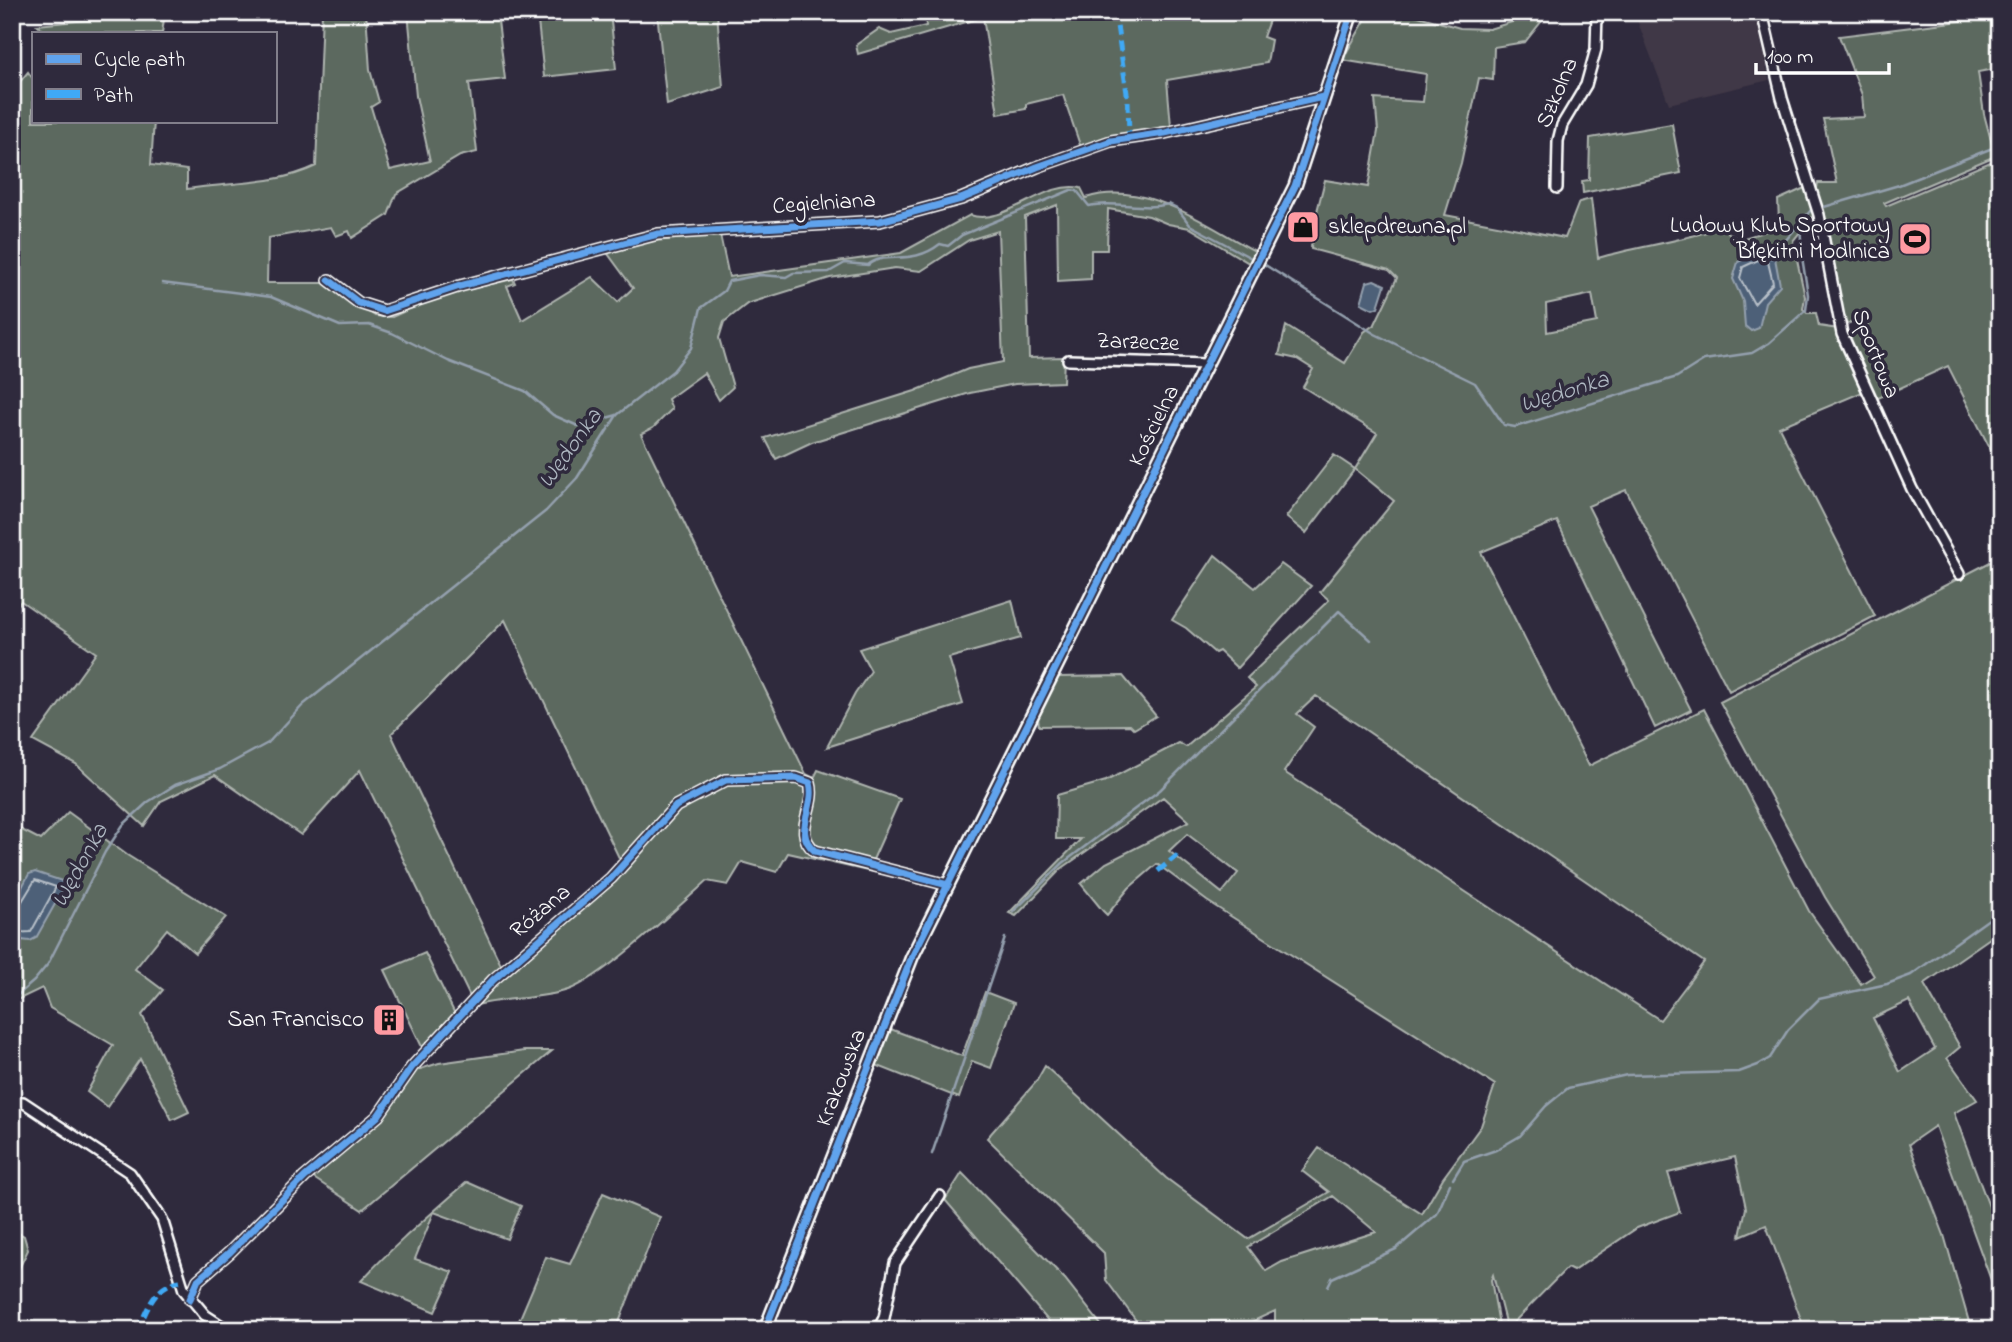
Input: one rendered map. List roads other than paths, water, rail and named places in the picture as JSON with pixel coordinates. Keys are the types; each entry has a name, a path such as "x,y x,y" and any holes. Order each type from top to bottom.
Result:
{"street":[{"name":"Kościelna","path":"967,846 1295,186 1352,12"},
{"name":"Szkolna","path":"1557,188 1558,141 1562,125 1586,85 1596,49 1597,12"},
{"name":"Sportowa","path":"1762,12 1782,98 1819,215 1842,334 1912,489 1959,574"},
{"name":"Cegielniana","path":"329,281 359,303 384,311 460,286 658,234 880,220 961,199 1037,167 1111,141 1165,133 1323,97"},
{"name":"Zarzecze","path":"1068,360 1207,364"},
{"name":"Różana","path":"190,1299 198,1280 306,1177 378,1116 412,1067 500,973 611,878 676,806 713,785 747,778 796,778 810,783 812,790 804,838 815,851 948,884"},
{"name":"Krakowska","path":"765,1330 896,992 967,846"},
{"path":"23,1102 120,1163 135,1178 162,1219 180,1281 190,1299 205,1315 228,1330"},
{"path":"878,1330 884,1318 895,1263 940,1196"}],"water":[{"path":"1758,252 1775,258 1780,285 1765,302 1759,328 1751,331 1745,326 1743,301 1733,279 1738,262"},
{"path":"1374,280 1385,285 1378,307 1373,309 1361,303 1367,282"},
{"path":"35,872 62,881 64,888 36,938 30,941 12,939 12,906 29,874"}],"waterway":[{"name":"Wędonka","path":"1824,207 1899,185 2000,145"},
{"name":"Wędonka","path":"12,1000 34,981 48,964 105,852 123,825 148,802 175,785 220,769 268,743 303,705 546,511 577,478 617,415 673,371 691,348 701,308 724,291 729,281 760,275 786,277 793,273 829,272 845,263 868,265 882,259 919,255 940,244 948,246 962,235 1071,190 1077,191 1089,206 1169,204 1177,208 1190,225 1253,259"},
{"name":"Wędonka","path":"1262,263 1375,334 1475,383 1504,425 1515,427 1677,377 1704,360 1752,353 1769,343 1806,310 1808,295 1800,223 1811,210"},
{"path":"1771,258 1800,223"},
{"path":"162,283 271,297 340,326 369,325 392,333 448,361 525,391 553,415 578,426 617,415"},
{"path":"1013,912 1063,863 1160,790 1339,611 1371,640"},
{"path":"1453,1179 1464,1161 1496,1150 1520,1136 1546,1106 1568,1088 1627,1075 1739,1072 1758,1065 1770,1058 1788,1030 1819,999 1887,984 1911,975 2000,911"},
{"path":"932,1154 1005,938"},
{"name":"Wędonka","path":"12,1125 14,1112"},
{"path":"1328,1286 1332,1278 1396,1249 1437,1214 1450,1184"}],"place":[{"name":"sklepdrewna.pl","path":"1303,227"},
{"name":"Ludowy Klub Sportowy Błękitni Modlnica","path":"1915,239"},
{"name":"San Francisco","path":"389,1020"}]}
